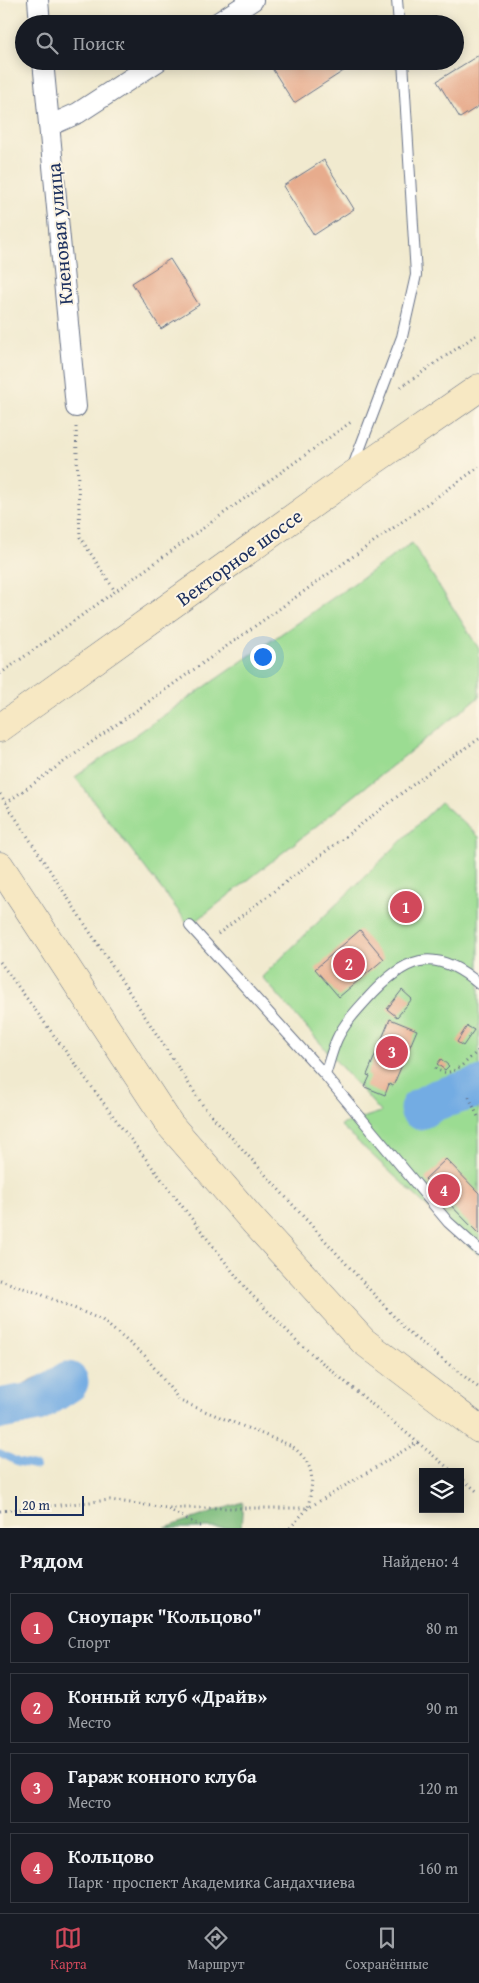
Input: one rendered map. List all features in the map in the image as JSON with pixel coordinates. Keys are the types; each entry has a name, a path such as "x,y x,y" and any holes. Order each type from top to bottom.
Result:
{"main road":[{"name":"Векторное шоссе","path":"0,728 350,477 479,388"},
{"path":"0,866 170,1125 256,1224 363,1341 479,1429"}],"street":[{"path":"38,0 39,15"},
{"path":"230,15 253,0"},
{"name":"Кленовая улица","path":"44,70 76,407"},
{"path":"49,126 78,113 144,70"}],"lane":[{"path":"397,0 398,15"},
{"path":"350,477 375,405 402,337 416,275 404,70"},
{"path":"190,926 325,1075 448,1222 479,1250"},
{"path":"325,1075 337,1038 353,1014 386,979 399,969 413,962 432,960 450,965 479,984"}],"path":[{"path":"0,674 375,405 479,333"},
{"path":"76,407 80,537 115,591"},
{"path":"6,803 479,467"},
{"path":"206,944 436,767 479,739"},
{"path":"0,794 204,1107 409,1333 479,1388"},
{"path":"0,962 122,1128 246,1289 300,1344 449,1468"},
{"path":"435,1068 441,1073 449,1073 479,1050"},
{"path":"469,1097 479,1119"},
{"path":"0,1280 38,1293 102,1320 145,1356 180,1401 292,1446 306,1457 313,1477 308,1508"},
{"path":"290,1528 308,1508 418,1442"},
{"path":"464,1480 479,1493"},
{"path":"0,1510 110,1500 166,1508 308,1508"},
{"path":"166,1508 204,1528"}],"green space":[{"path":"412,543 479,649 479,697 190,926 75,777"},
{"path":"441,802 479,837 479,1255 340,1125 381,1112 262,977"},
{"path":"243,1502 241,1528 165,1528"}],"water":[{"path":"60,1374 71,1377 75,1383 65,1397 42,1413 34,1416 21,1414 16,1406 15,1394 24,1384 44,1375"}],"building":[{"path":"479,55 479,106 460,118 437,81 455,70 464,70 464,64"},
{"path":"273,70 345,70 294,103"},
{"path":"324,160 354,209 314,235 283,186"},
{"path":"170,259 199,305 161,329 132,283"},
{"path":"360,930 384,959 339,997 315,969"},
{"path":"402,990 412,999 397,1017 387,1009"},
{"path":"390,1019 417,1030 393,1086 389,1084 385,1095 365,1087 370,1076 367,1075"},
{"path":"467,1026 474,1030 463,1046 457,1042"},
{"path":"441,1059 449,1066 445,1070 437,1064"},
{"path":"446,1159 479,1193 479,1234 425,1179"}],"waterway":[{"path":"420,1109 436,1100 479,1087"},
{"path":"0,1409 37,1402 68,1382"},
{"path":"0,1453 18,1462 36,1466"}],"place":[{"name":"Сноупарк \"Кольцово\"","path":"406,907"},
{"name":"Конный клуб «Драйв»","path":"349,964"},
{"name":"Гараж конного клуба","path":"392,1052"},
{"name":"Кольцово","path":"444,1190"}]}
